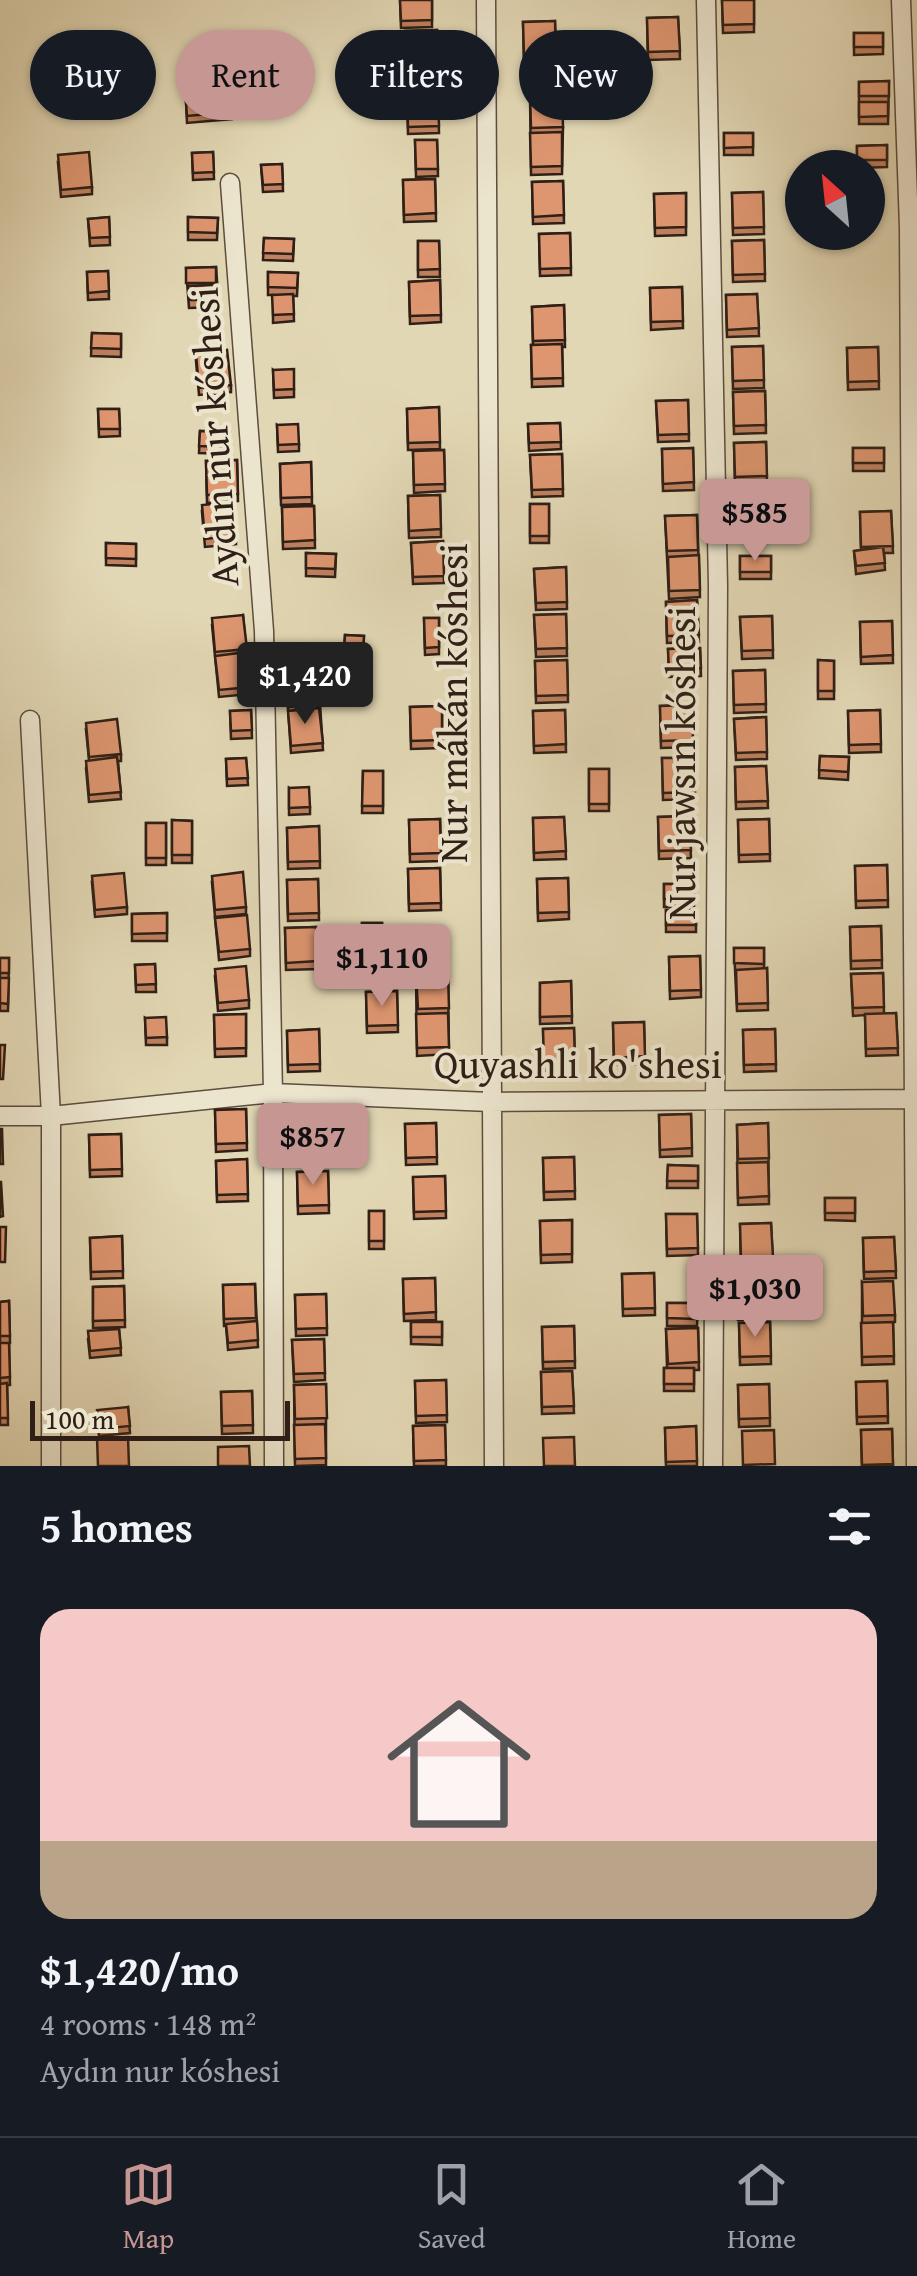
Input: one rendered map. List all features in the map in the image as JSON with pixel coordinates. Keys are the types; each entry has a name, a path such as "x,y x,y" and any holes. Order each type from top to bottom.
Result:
{"street":[{"name":"Nur mákán kóshesi","path":"486,0 494,1466"},
{"name":"Nur jawsın kóshesi","path":"706,0 718,586 713,1466"},
{"path":"901,0 910,248 916,1466"},
{"name":"Aydın nur kóshesi","path":"230,183 264,632 274,1093 274,1466"},
{"path":"30,720 50,1116 51,1466"},
{"name":"Quyashli ko'shesi","path":"0,1116 50,1116 274,1093 490,1102 915,1099"}],"building":[{"path":"400,0 432,0 432,20 401,21"},
{"path":"722,0 754,0 754,24 723,25"},
{"path":"678,17 680,51 653,52 653,30 647,30 647,18"},
{"path":"555,21 555,30 523,30 523,22"},
{"path":"854,33 883,33 883,47 854,47"},
{"path":"889,81 889,96 859,96 859,82"},
{"path":"859,102 888,102 888,116 859,117"},
{"path":"408,120 439,120 439,126 408,127"},
{"path":"531,120 563,120 563,127 531,128"},
{"path":"562,132 562,166 531,167 530,133"},
{"path":"724,133 753,133 753,147 724,148"},
{"path":"415,140 437,140 438,169 416,169"},
{"path":"887,145 887,160 885,150 857,150 857,146"},
{"path":"89,152 92,187 61,190 58,155"},
{"path":"213,152 214,172 193,173 192,153"},
{"path":"282,164 283,184 263,185 261,165"},
{"path":"435,179 436,213 404,215 403,180"},
{"path":"563,181 564,215 533,217 532,182"},
{"path":"763,192 764,227 733,228 732,193"},
{"path":"686,193 686,227 655,228 654,194"},
{"path":"109,217 110,237 90,238 88,219"},
{"path":"188,217 218,218 217,233 188,232"},
{"path":"570,233 571,268 540,269 539,234"},
{"path":"264,238 294,239 293,254 263,253"},
{"path":"764,240 765,274 733,275 732,241"},
{"path":"418,241 439,241 440,269 418,270"},
{"path":"216,267 216,283 186,283 186,268"},
{"path":"108,271 109,291 88,293 87,272"},
{"path":"268,272 298,273 297,288 268,287"},
{"path":"440,280 441,315 410,316 409,282"},
{"path":"218,285 219,300 189,300 188,286"},
{"path":"682,287 683,321 651,322 650,288"},
{"path":"293,294 294,314 273,315 272,295"},
{"path":"757,294 759,328 727,330 726,295"},
{"path":"564,305 565,340 533,341 532,307"},
{"path":"92,333 121,334 121,349 91,348"},
{"path":"562,344 563,378 532,379 531,345"},
{"path":"763,346 764,380 733,381 732,347"},
{"path":"878,347 879,381 848,382 847,348"},
{"path":"227,350 231,385 199,388 196,354"},
{"path":"294,369 294,389 274,390 273,370"},
{"path":"765,391 766,425 734,426 733,392"},
{"path":"688,400 689,434 658,435 656,401"},
{"path":"439,407 440,442 408,443 407,409"},
{"path":"98,409 119,409 120,429 99,429"},
{"path":"560,423 561,442 529,443 528,424"},
{"path":"298,424 299,444 278,445 277,425"},
{"path":"200,431 230,432 229,447 199,446"},
{"path":"766,442 767,476 735,477 734,443"},
{"path":"693,448 694,482 663,484 662,449"},
{"path":"853,448 884,448 884,463 853,463"},
{"path":"444,450 445,484 414,485 413,451"},
{"path":"562,454 563,489 532,490 530,455"},
{"path":"237,460 238,494 207,495 206,461"},
{"path":"311,462 312,497 281,498 280,464"},
{"path":"440,495 441,529 409,531 408,496"},
{"path":"773,498 774,532 742,533 741,499"},
{"path":"233,502 236,536 205,539 202,505"},
{"path":"530,504 549,504 549,536 530,536"},
{"path":"314,506 315,540 283,542 282,507"},
{"path":"891,511 893,546 861,547 860,512"},
{"path":"697,515 698,550 667,551 665,516"},
{"path":"443,541 444,576 413,577 411,543"},
{"path":"106,543 136,544 136,559 106,558"},
{"path":"883,547 885,563 856,566 854,551"},
{"path":"306,553 336,554 335,569 306,568"},
{"path":"699,555 700,590 669,591 668,557"},
{"path":"740,556 771,556 771,572 740,572"},
{"path":"566,567 567,602 536,603 534,569"},
{"path":"697,600 699,635 667,636 666,602"},
{"path":"566,614 567,648 536,649 534,615"},
{"path":"243,615 247,649 215,652 212,618"},
{"path":"772,616 773,650 742,651 740,617"},
{"path":"424,618 439,618 439,647 425,648"},
{"path":"892,621 893,655 861,657 860,622"},
{"path":"345,635 364,636 363,650 344,649"},
{"path":"700,648 701,668 669,670 668,649"},
{"path":"247,652 250,687 219,690 215,656"},
{"path":"567,660 568,695 536,696 535,661"},
{"path":"818,660 834,661 834,691 818,691"},
{"path":"317,670 320,704 289,707 286,673"},
{"path":"765,670 766,704 734,705 733,671"},
{"path":"692,705 693,740 661,741 660,706"},
{"path":"442,706 442,740 411,741 410,707"},
{"path":"319,708 323,743 291,746 288,711"},
{"path":"251,710 252,730 231,731 230,711"},
{"path":"565,710 566,744 534,746 533,711"},
{"path":"880,710 881,744 849,745 848,711"},
{"path":"766,717 767,752 736,753 734,719"},
{"path":"117,719 121,754 89,757 86,723"},
{"path":"820,756 849,757 848,772 819,770"},
{"path":"117,757 121,792 89,795 86,761"},
{"path":"246,758 248,778 227,779 226,759"},
{"path":"662,758 693,758 695,792 663,793"},
{"path":"766,766 768,801 736,802 735,767"},
{"path":"589,769 609,769 609,804 589,804"},
{"path":"363,771 383,771 383,806 362,806"},
{"path":"309,787 310,807 289,808 289,788"},
{"path":"689,816 691,850 659,851 658,817"},
{"path":"564,817 566,851 534,853 533,818"},
{"path":"440,819 441,853 410,854 409,820"},
{"path":"769,819 770,854 739,855 738,820"},
{"path":"172,820 192,821 192,855 172,855"},
{"path":"146,823 166,823 166,858 146,858"},
{"path":"319,826 320,861 288,862 287,828"},
{"path":"887,865 888,900 856,901 855,866"},
{"path":"440,868 441,903 409,904 408,869"},
{"path":"243,872 246,907 215,910 212,876"},
{"path":"124,873 127,907 95,910 92,876"},
{"path":"568,878 569,912 538,913 537,879"},
{"path":"318,879 319,913 288,914 287,880"},
{"path":"664,884 694,884 694,899 664,899"},
{"path":"666,910 696,910 696,925 666,925"},
{"path":"167,913 167,933 132,934 132,914"},
{"path":"247,915 250,949 219,952 215,918"},
{"path":"362,923 382,923 382,958 362,958"},
{"path":"881,926 882,960 851,961 850,927"},
{"path":"316,927 318,961 286,963 285,928"},
{"path":"734,948 764,948 764,964 734,963"},
{"path":"700,956 701,990 670,991 669,957"},
{"path":"0,958 9,958 9,973 0,973"},
{"path":"155,964 156,984 136,985 135,965"},
{"path":"246,966 249,1000 218,1003 215,969"},
{"path":"767,968 768,1003 737,1004 736,970"},
{"path":"448,973 449,1008 418,1009 416,974"},
{"path":"883,973 884,1007 853,1008 851,974"},
{"path":"0,978 9,978 8,1004 0,1003"},
{"path":"571,981 572,1016 540,1017 540,983"},
{"path":"397,991 398,1025 367,1026 366,992"},
{"path":"448,1013 449,1047 417,1048 416,1014"},
{"path":"896,1013 898,1048 866,1049 865,1014"},
{"path":"246,1014 246,1048 215,1049 214,1015"},
{"path":"166,1017 167,1037 146,1038 145,1018"},
{"path":"644,1022 645,1056 614,1058 613,1023"},
{"path":"574,1028 575,1062 544,1063 543,1029"},
{"path":"319,1029 320,1064 288,1065 287,1031"},
{"path":"775,1029 776,1064 744,1065 743,1030"},
{"path":"0,1045 5,1045 3,1079 0,1079"},
{"path":"246,1109 247,1143 216,1144 215,1110"},
{"path":"691,1114 692,1148 660,1150 659,1115"},
{"path":"306,1123 309,1154 294,1155 291,1125"},
{"path":"436,1123 437,1157 406,1158 405,1124"},
{"path":"768,1123 769,1158 738,1159 737,1125"},
{"path":"2,1129 3,1164 0,1164"},
{"path":"121,1134 122,1169 90,1170 89,1135"},
{"path":"574,1157 575,1191 544,1192 543,1158"},
{"path":"247,1159 248,1194 217,1195 216,1161"},
{"path":"768,1162 769,1196 738,1198 737,1163"},
{"path":"668,1165 698,1166 698,1181 667,1181"},
{"path":"328,1171 329,1205 298,1206 297,1172"},
{"path":"445,1176 446,1211 414,1212 413,1177"},
{"path":"0,1182 3,1216 0,1217"},
{"path":"825,1198 855,1198 855,1213 825,1213"},
{"path":"369,1211 384,1211 384,1241 369,1241"},
{"path":"666,1214 697,1214 698,1248 667,1249"},
{"path":"572,1220 572,1254 541,1255 540,1221"},
{"path":"771,1223 773,1257 741,1258 740,1224"},
{"path":"0,1227 6,1227 5,1262 0,1262"},
{"path":"122,1236 123,1271 91,1272 90,1238"},
{"path":"894,1237 896,1271 864,1272 863,1238"},
{"path":"654,1273 655,1308 623,1309 622,1274"},
{"path":"768,1277 769,1311 738,1313 737,1278"},
{"path":"435,1278 436,1312 404,1314 403,1279"},
{"path":"893,1281 895,1315 863,1316 862,1282"},
{"path":"255,1284 256,1318 224,1319 223,1285"},
{"path":"124,1286 125,1320 93,1321 93,1287"},
{"path":"326,1294 327,1328 296,1329 295,1295"},
{"path":"9,1301 10,1336 0,1336 0,1302"},
{"path":"667,1303 698,1303 697,1319 667,1318"},
{"path":"257,1321 258,1340 228,1343 226,1324"},
{"path":"411,1322 442,1322 442,1337 411,1337"},
{"path":"770,1322 771,1356 740,1357 739,1323"},
{"path":"893,1322 894,1356 862,1357 861,1323"},
{"path":"574,1326 575,1361 543,1362 542,1327"},
{"path":"698,1328 699,1362 668,1364 666,1329"},
{"path":"119,1329 121,1348 90,1351 88,1331"},
{"path":"324,1339 325,1373 294,1374 292,1340"},
{"path":"0,1343 9,1343 10,1377 0,1378"},
{"path":"664,1368 694,1368 694,1384 664,1384"},
{"path":"572,1371 574,1406 542,1407 541,1372"},
{"path":"446,1380 447,1415 416,1416 415,1381"},
{"path":"887,1381 888,1416 857,1417 856,1382"},
{"path":"7,1383 8,1418 0,1418 0,1384"},
{"path":"326,1384 327,1418 295,1419 294,1385"},
{"path":"769,1384 770,1418 739,1419 738,1385"},
{"path":"252,1391 253,1425 222,1426 221,1392"},
{"path":"128,1407 130,1426 99,1429 97,1410"},
{"path":"325,1424 326,1458 295,1459 294,1425"},
{"path":"445,1425 446,1460 414,1461 413,1426"},
{"path":"696,1426 697,1461 666,1462 665,1428"},
{"path":"892,1429 893,1464 862,1465 861,1430"},
{"path":"774,1430 775,1464 743,1465 742,1431"},
{"path":"128,1437 129,1466 98,1466 97,1438"},
{"path":"574,1437 575,1466 544,1466 543,1438"},
{"path":"249,1446 250,1466 218,1466 218,1447"}]}
